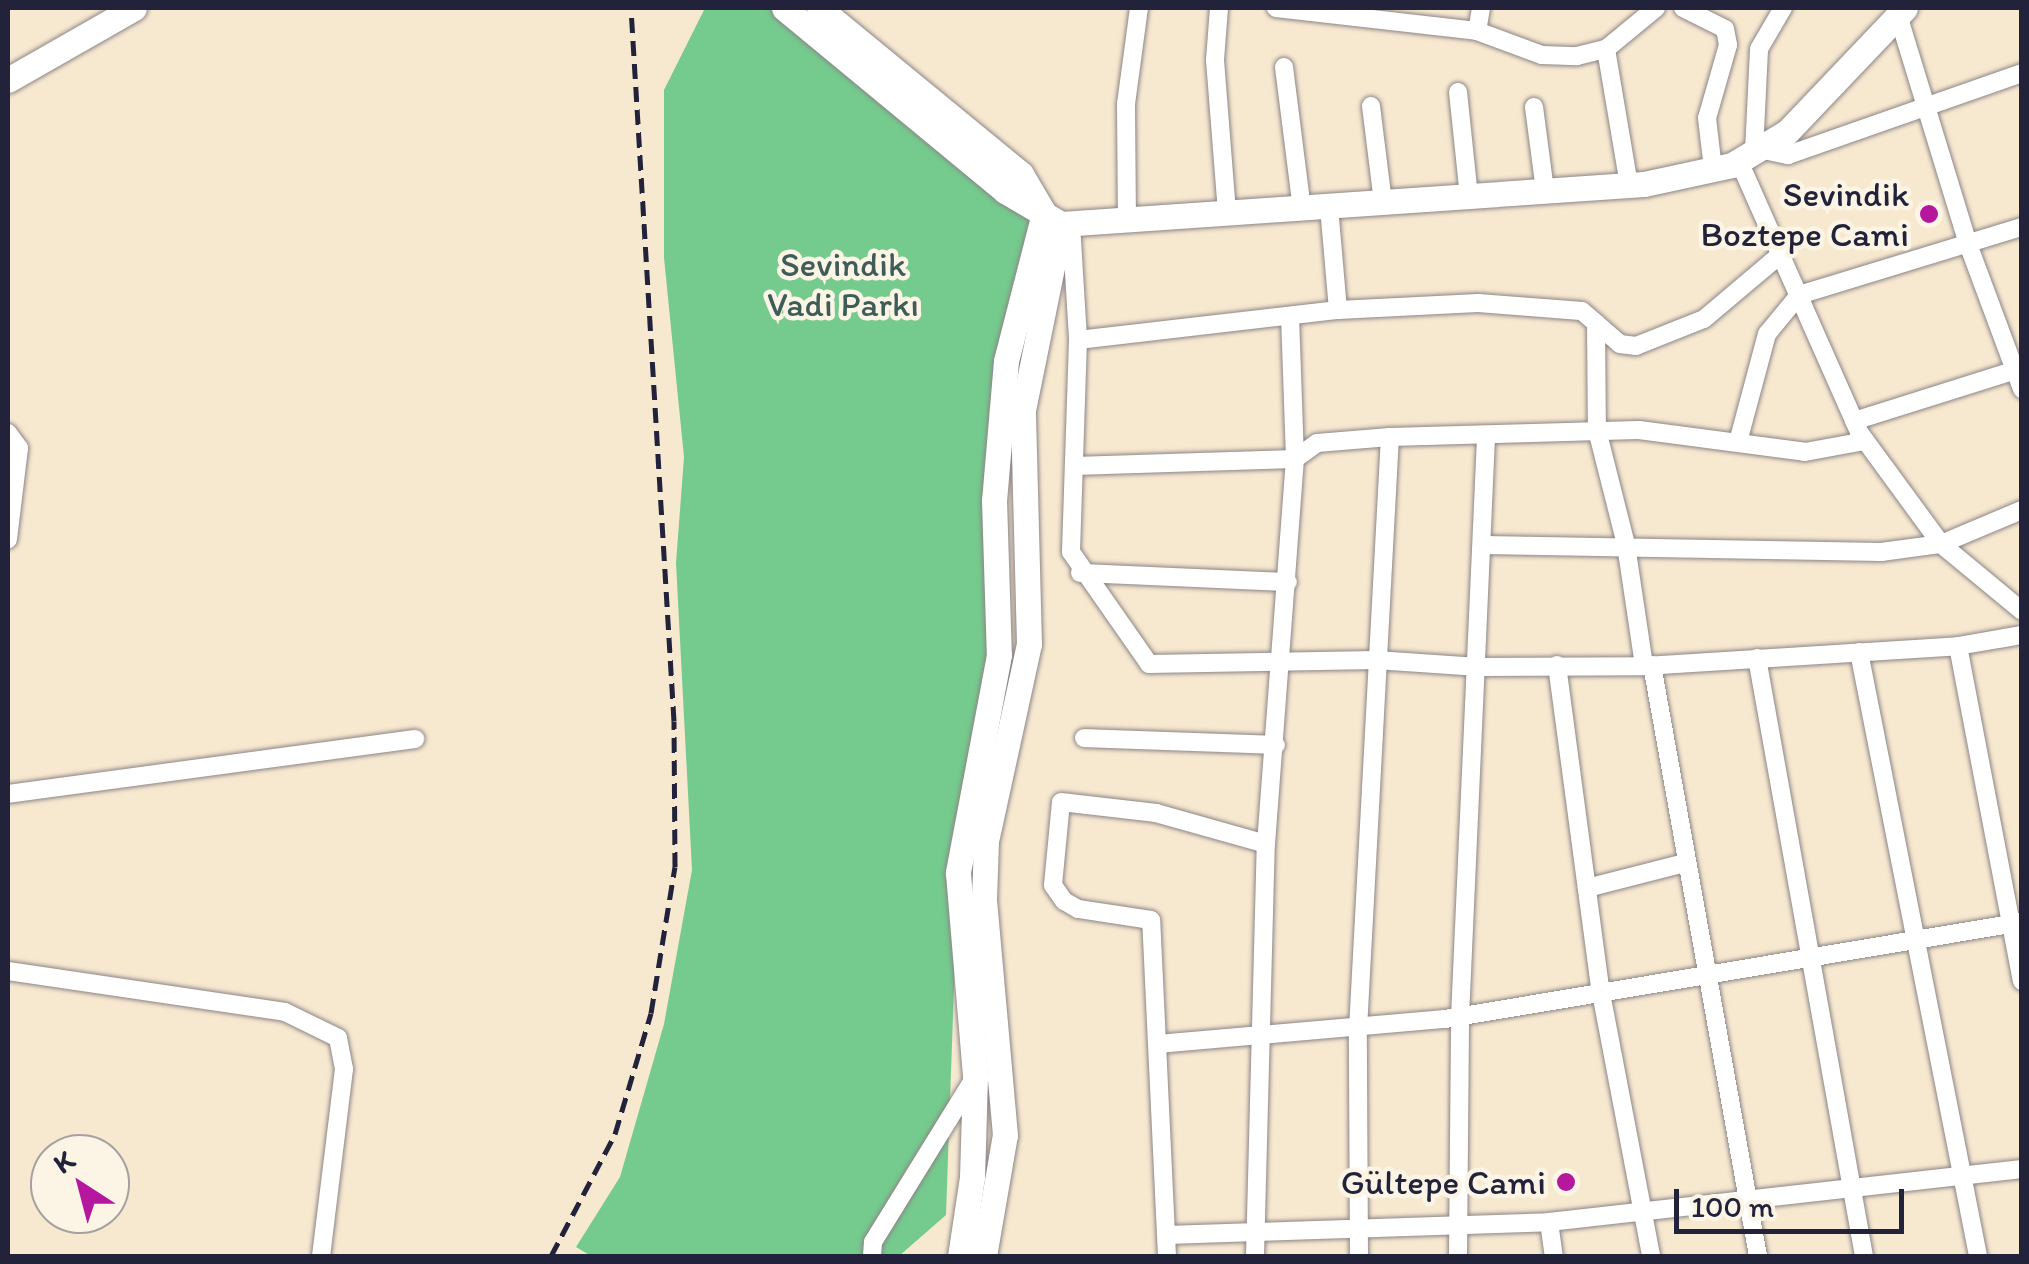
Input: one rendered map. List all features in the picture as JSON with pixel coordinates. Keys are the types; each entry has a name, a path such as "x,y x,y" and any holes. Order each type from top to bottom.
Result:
{"main road":[{"path":"8,80 134,8"},
{"path":"784,8 1005,191 1059,220 1127,221 1630,185 1713,170 1751,154 1786,132 1901,11"},
{"path":"819,8 1021,174 1059,220"},
{"path":"960,1256 972,1177 975,1077 958,872 1000,655 994,500 1006,361 1059,220"},
{"path":"984,1256 1005,1135 984,899 986,842 1029,644 1020,440 1027,365 1059,220"}],"street":[{"path":"1127,221 1126,104 1139,8"},
{"path":"1219,8 1214,60 1226,214"},
{"path":"1285,8 1379,13 1477,30 1542,55 1606,49 1656,8"},
{"path":"1477,30 1481,8"},
{"path":"1683,8 1725,30 1728,45 1707,118 1713,170"},
{"path":"1782,8 1759,49 1751,154 1781,254 1854,421 1866,440 1941,544 2022,611"},
{"path":"1854,421 2020,376 1968,244 1901,11"},
{"path":"1606,49 1630,185"},
{"path":"1284,68 1302,209"},
{"path":"1751,154 1788,154 2022,73"},
{"path":"1458,92 1469,196"},
{"path":"1372,106 1384,202"},
{"path":"1534,107 1544,190"},
{"path":"1329,207 1338,310"},
{"path":"1059,220 1078,340 1071,552 1080,574 1149,664 1376,660 1480,667 1648,665 1958,646 2022,635"},
{"path":"1738,442 1767,334 1800,295 2022,227"},
{"path":"1078,340 1338,310 1554,305 1582,311 1620,344 1667,338 1739,294 1781,254"},
{"path":"1255,1256 1266,844 1284,661 1295,460 1290,316"},
{"path":"1596,323 1597,430 1626,545 1758,1256"},
{"path":"1074,466 1295,460 1317,443 1597,430 1805,452 1866,440"},
{"path":"8,433 18,448 8,539"},
{"path":"1359,1256 1358,1029 1390,437"},
{"path":"1458,1256 1455,1227 1460,1017 1480,667 1486,437"},
{"path":"1484,545 1827,552 1941,544 2022,510"},
{"path":"1080,574 1288,582"},
{"path":"1958,646 2017,922 2022,982"},
{"path":"1859,652 1978,1256"},
{"path":"1757,658 1816,958 1864,1256"},
{"path":"1557,665 1601,994 1651,1256"},
{"path":"1084,738 1276,745"},
{"path":"8,794 415,739"},
{"path":"1167,1256 1151,920 1078,909 1064,900 1053,885 1061,802 1156,813 1266,844"},
{"path":"1586,888 1685,863"},
{"path":"1158,1044 1460,1017 2017,922"},
{"path":"8,971 285,1012 338,1038 344,1069 320,1256"},
{"path":"872,1256 873,1242 975,1077"},
{"path":"1167,1234 1549,1222 2022,1169"},
{"path":"1549,1222 1554,1256"}],"green space":[{"name":"Sevindik Vadi Parkı","path":"705,8 776,8 1044,213 1020,291 999,594 958,873 946,1215 899,1256 591,1256 576,1247 620,1177 664,1024 692,870 676,563 684,457 664,258 664,90"}],"railway":[{"path":"551,1256 615,1134 651,1013 675,867 674,721 631,8"}],"place":[{"name":"Sevindik Boztepe Cami","path":"1929,214"},
{"name":"Gültepe Cami","path":"1566,1182"}]}
